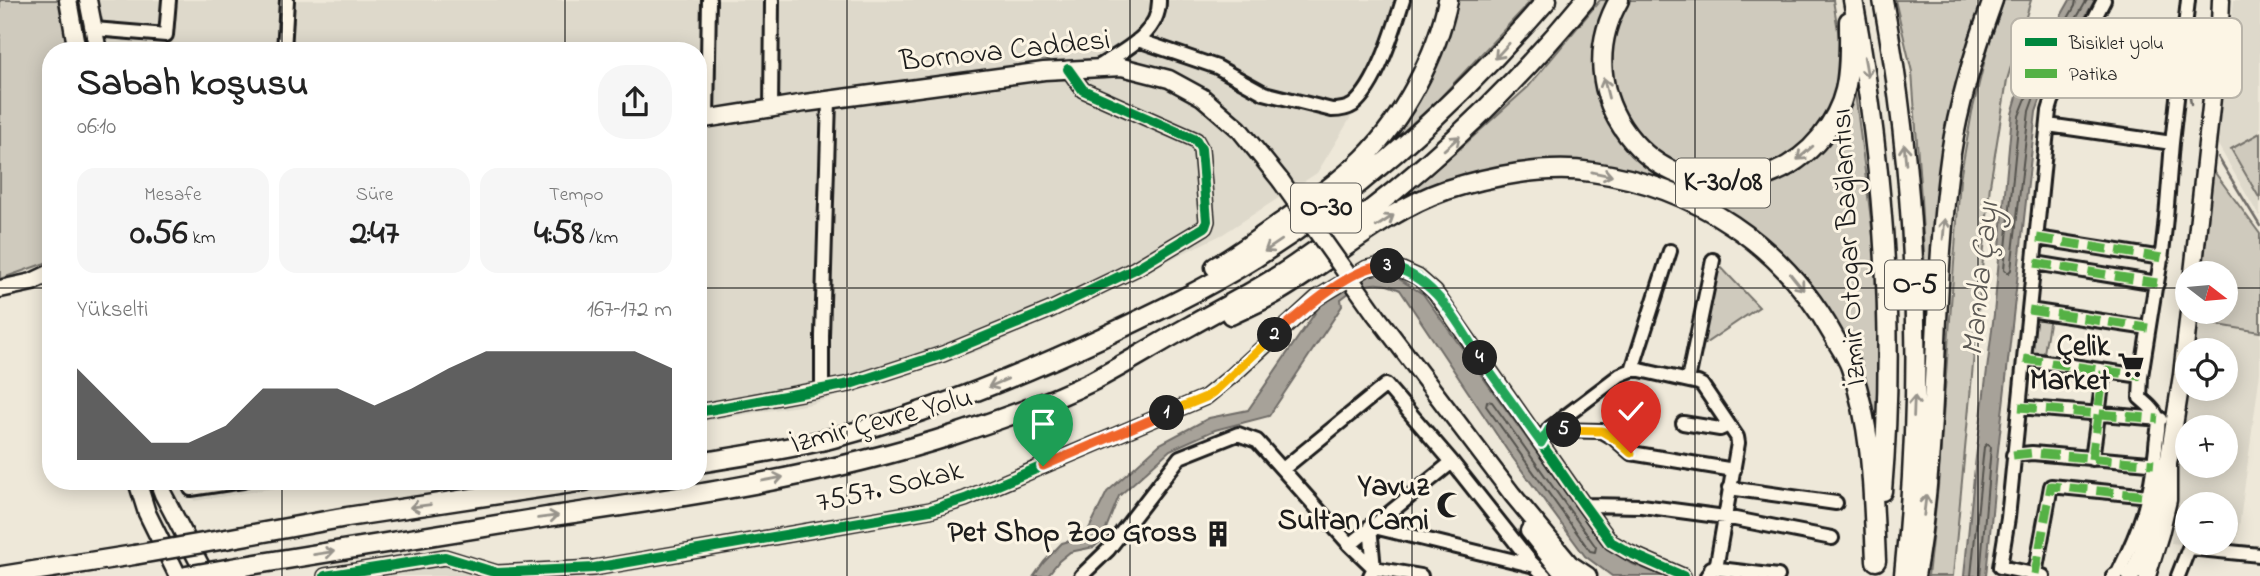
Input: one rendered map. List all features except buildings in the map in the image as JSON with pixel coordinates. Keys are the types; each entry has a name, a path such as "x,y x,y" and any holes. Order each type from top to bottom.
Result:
{"highway":[{"path":"1061,357 1227,260 1333,186 1357,165 1387,130 1421,77 1435,46 1448,0"},
{"name":"İzmir Çevre Yolu","path":"707,462 785,449 881,424 970,395 1061,357 1174,304 1255,258 1344,195 1462,93 1547,0"},
{"name":"İzmir Çevre Yolu","path":"186,576 622,506 800,474 881,456 1030,408 1089,383 1293,267 1389,196 1459,137 1549,44 1585,0"},
{"name":"K-30/08","path":"1619,0 1610,15 1601,54 1607,96 1617,120 1650,157 1665,168 1684,176 1724,183 1766,176 1784,168 1802,157 1827,129 1838,111 1845,91 1851,0"},
{"name":"İzmir Otogar Bağlantısı","path":"1851,0 1868,80 1887,286 1885,442 1876,569"},
{"name":"İzmir Otogar Bağlantısı","path":"1882,0 1904,138 1915,296 1910,574"},
{"path":"1910,574 1926,501 1943,235 1951,154 1969,71 1993,0"},
{"path":"1089,383 1273,294 1408,206 1443,191 1476,181 1537,171 1591,172 1651,185 1689,200 1746,233 1787,270 1818,307 1850,365 1865,415 1872,467 1876,569"},
{"path":"2,576 347,517 526,490"}],"main road":[{"path":"68,0 75,42"},
{"path":"88,0 96,42"},
{"path":"2220,18 2221,0"},
{"name":"Bornova Caddesi","path":"707,119 829,100 1068,69 1122,66 1169,79 1202,97 1239,129 1281,181 1376,315 1511,494 1570,564 1588,576"},
{"path":"2194,261 2212,98"},
{"path":"0,289 42,277"},
{"name":"Bornova Caddesi","path":"1376,315 1494,485 1565,576"},
{"path":"2176,415 2187,324"},
{"path":"2131,576 2139,564 2156,498 2161,464 2175,420"},
{"path":"2148,575 2168,500 2161,464"},
{"path":"139,490 146,513 178,576"},
{"path":"161,490 206,576"}],"street":[{"path":"94,29 166,35 169,0"},
{"path":"285,42 287,0"},
{"path":"707,42 709,0"},
{"path":"771,110 772,0"},
{"path":"1098,68 1150,31 1160,6 1159,0"},
{"path":"1138,40 1217,67 1264,93 1341,110 1352,106 1370,86 1403,0"},
{"path":"2095,18 2104,0"},
{"path":"2186,18 2188,0"},
{"path":"707,410 850,384 943,354 1038,315 1135,269 1205,227 1207,221 1201,149 1196,140 1083,90 1068,69"},
{"path":"2054,98 2048,125 2008,518 2000,567 2039,575 2051,486 2149,496"},
{"path":"2113,576 2118,573 2136,538 2161,464 2158,419 2140,398 2148,328 2167,228 2166,209 2177,98"},
{"path":"822,390 829,100"},
{"path":"2048,125 2172,143"},
{"path":"2037,239 2162,258"},
{"path":"1632,370 1670,251"},
{"path":"1688,380 1713,260"},
{"path":"2035,263 2157,283"},
{"name":"7557. Sokak","path":"325,576 445,557 498,573 594,568 930,510 976,494 1206,397 1317,298 1367,268 1382,265 1401,269 1418,277 1435,292 1611,542 1683,576"},
{"path":"2028,310 2148,328"},
{"path":"2024,359 2141,376"},
{"path":"1541,443 1549,429 1620,375 1632,370 1702,385 1738,443 1717,563 1709,572"},
{"path":"2092,459 2104,371"},
{"path":"1283,469 1386,385 1545,576"},
{"path":"2019,407 2175,420"},
{"path":"1683,423 1720,429 1729,425"},
{"path":"1549,429 1602,431 1631,453 1734,470"},
{"path":"1081,576 1108,550 1180,457 1238,434 1257,440 1373,573 1421,576"},
{"path":"2013,455 2032,453 2161,464"},
{"path":"1350,545 1370,526 1452,462"},
{"path":"1729,488 1836,503"},
{"path":"1584,505 1642,506 1725,517 1832,538"},
{"path":"1370,526 1535,566"},
{"path":"1370,526 1373,573"},
{"path":"2178,576 2189,548 2260,555"},
{"path":"1709,572 1777,576"}],"shaded area":[{"path":"0,0 63,0 68,42 42,42 42,264 0,279"},
{"path":"95,0 1399,0 1368,89 1317,173 1223,234 984,349 811,404 707,421 707,42 102,42"},
{"path":"1458,0 1532,0 1438,100 1372,160 1408,119 1441,52"},
{"path":"1600,0 1611,0 1595,40 1595,74 1600,95 1669,175 1788,174 1854,84 1876,260 1880,339 1879,432 1876,430 1866,384 1828,308 1788,258 1736,217 1639,176 1489,172 1397,201 1528,87"},
{"path":"1628,0 1833,0 1842,55 1839,94 1808,144 1787,160 1751,175 1722,177 1687,171 1657,153 1630,126 1612,82 1608,46"},
{"path":"1895,0 1988,0 1970,49 1930,365 1912,72"},
{"path":"2004,0 2031,0 2026,18 2011,18 2011,67 1990,185 1953,576 1928,576 1938,487 1960,179 1972,112 1989,43"},
{"path":"2234,0 2260,0 2260,218 2217,143 2222,98 2242,98 2242,18 2232,18"},
{"path":"2260,133 2260,199 2231,149"},
{"path":"2213,170 2260,234 2260,332 2212,324 2238,324 2238,261 2202,261"},
{"path":"1716,262 1759,307 1700,347"},
{"path":"2031,316 2050,317 2044,353 2027,352"},
{"path":"2194,324 2212,324 2260,332 2260,372 2238,535 2238,492 2176,492 2178,478 2238,478 2238,415 2184,415 2185,401 2238,401 2238,338 2192,338"},
{"path":"191,490 263,490 194,501"},
{"path":"2175,504 2175,543 2171,543"},
{"path":"442,564 485,576 379,576"}],"water":[{"path":"2070,0 2095,0 2085,18 2060,18"},
{"path":"2017,98 2041,98 2036,112 1986,576 1964,576 1994,314 2012,114"},
{"path":"1368,271 1391,274 1423,294 1601,542 1630,563 1664,576 1612,576 1585,556 1507,450 1400,290 1369,284 1355,289 1341,299 1342,306 1269,416 1215,430 1170,450 1119,496 1101,541 1094,547 1070,552 1047,576 1034,576 1062,543 1085,537 1107,492 1160,444 1209,418 1248,410 1326,297"}],"waterway":[{"path":"2190,98 2191,104"},
{"path":"2218,157 2260,226"}],"marked path":[{"path":"2037,238 2162,258"},
{"path":"2035,263 2157,283"},
{"path":"2029,310 2148,328"},
{"path":"2024,359 2141,376"},
{"path":"2092,459 2104,371"},
{"path":"2019,407 2158,419"},
{"path":"2013,455 2032,453 2154,464"},
{"path":"2035,574 2051,486 2149,496"}],"cycle path":[{"path":"707,410 850,384 943,354 1050,310 1135,269 1205,227 1207,221 1201,149 1196,140 1083,90 1068,69"},
{"path":"325,576 445,557 497,573 594,568 930,510 965,499 1206,397 1317,298 1367,268 1382,265 1418,277 1435,292 1611,542 1683,576"}],"place":[{"name":"Çelik Market","path":"2131,365"},
{"name":"Yavuz Sultan Cami","path":"1450,505"},
{"name":"Pet Shop Zoo Gross","path":"1218,534"}],"route":[{"path":"1043,466 1206,397 1317,298 1367,268 1382,265 1401,269 1418,277 1435,292 1541,443 1549,429 1602,431 1631,453"}],"water label":[{"name":"Manda Çayı","path":"1982,279"}]}
